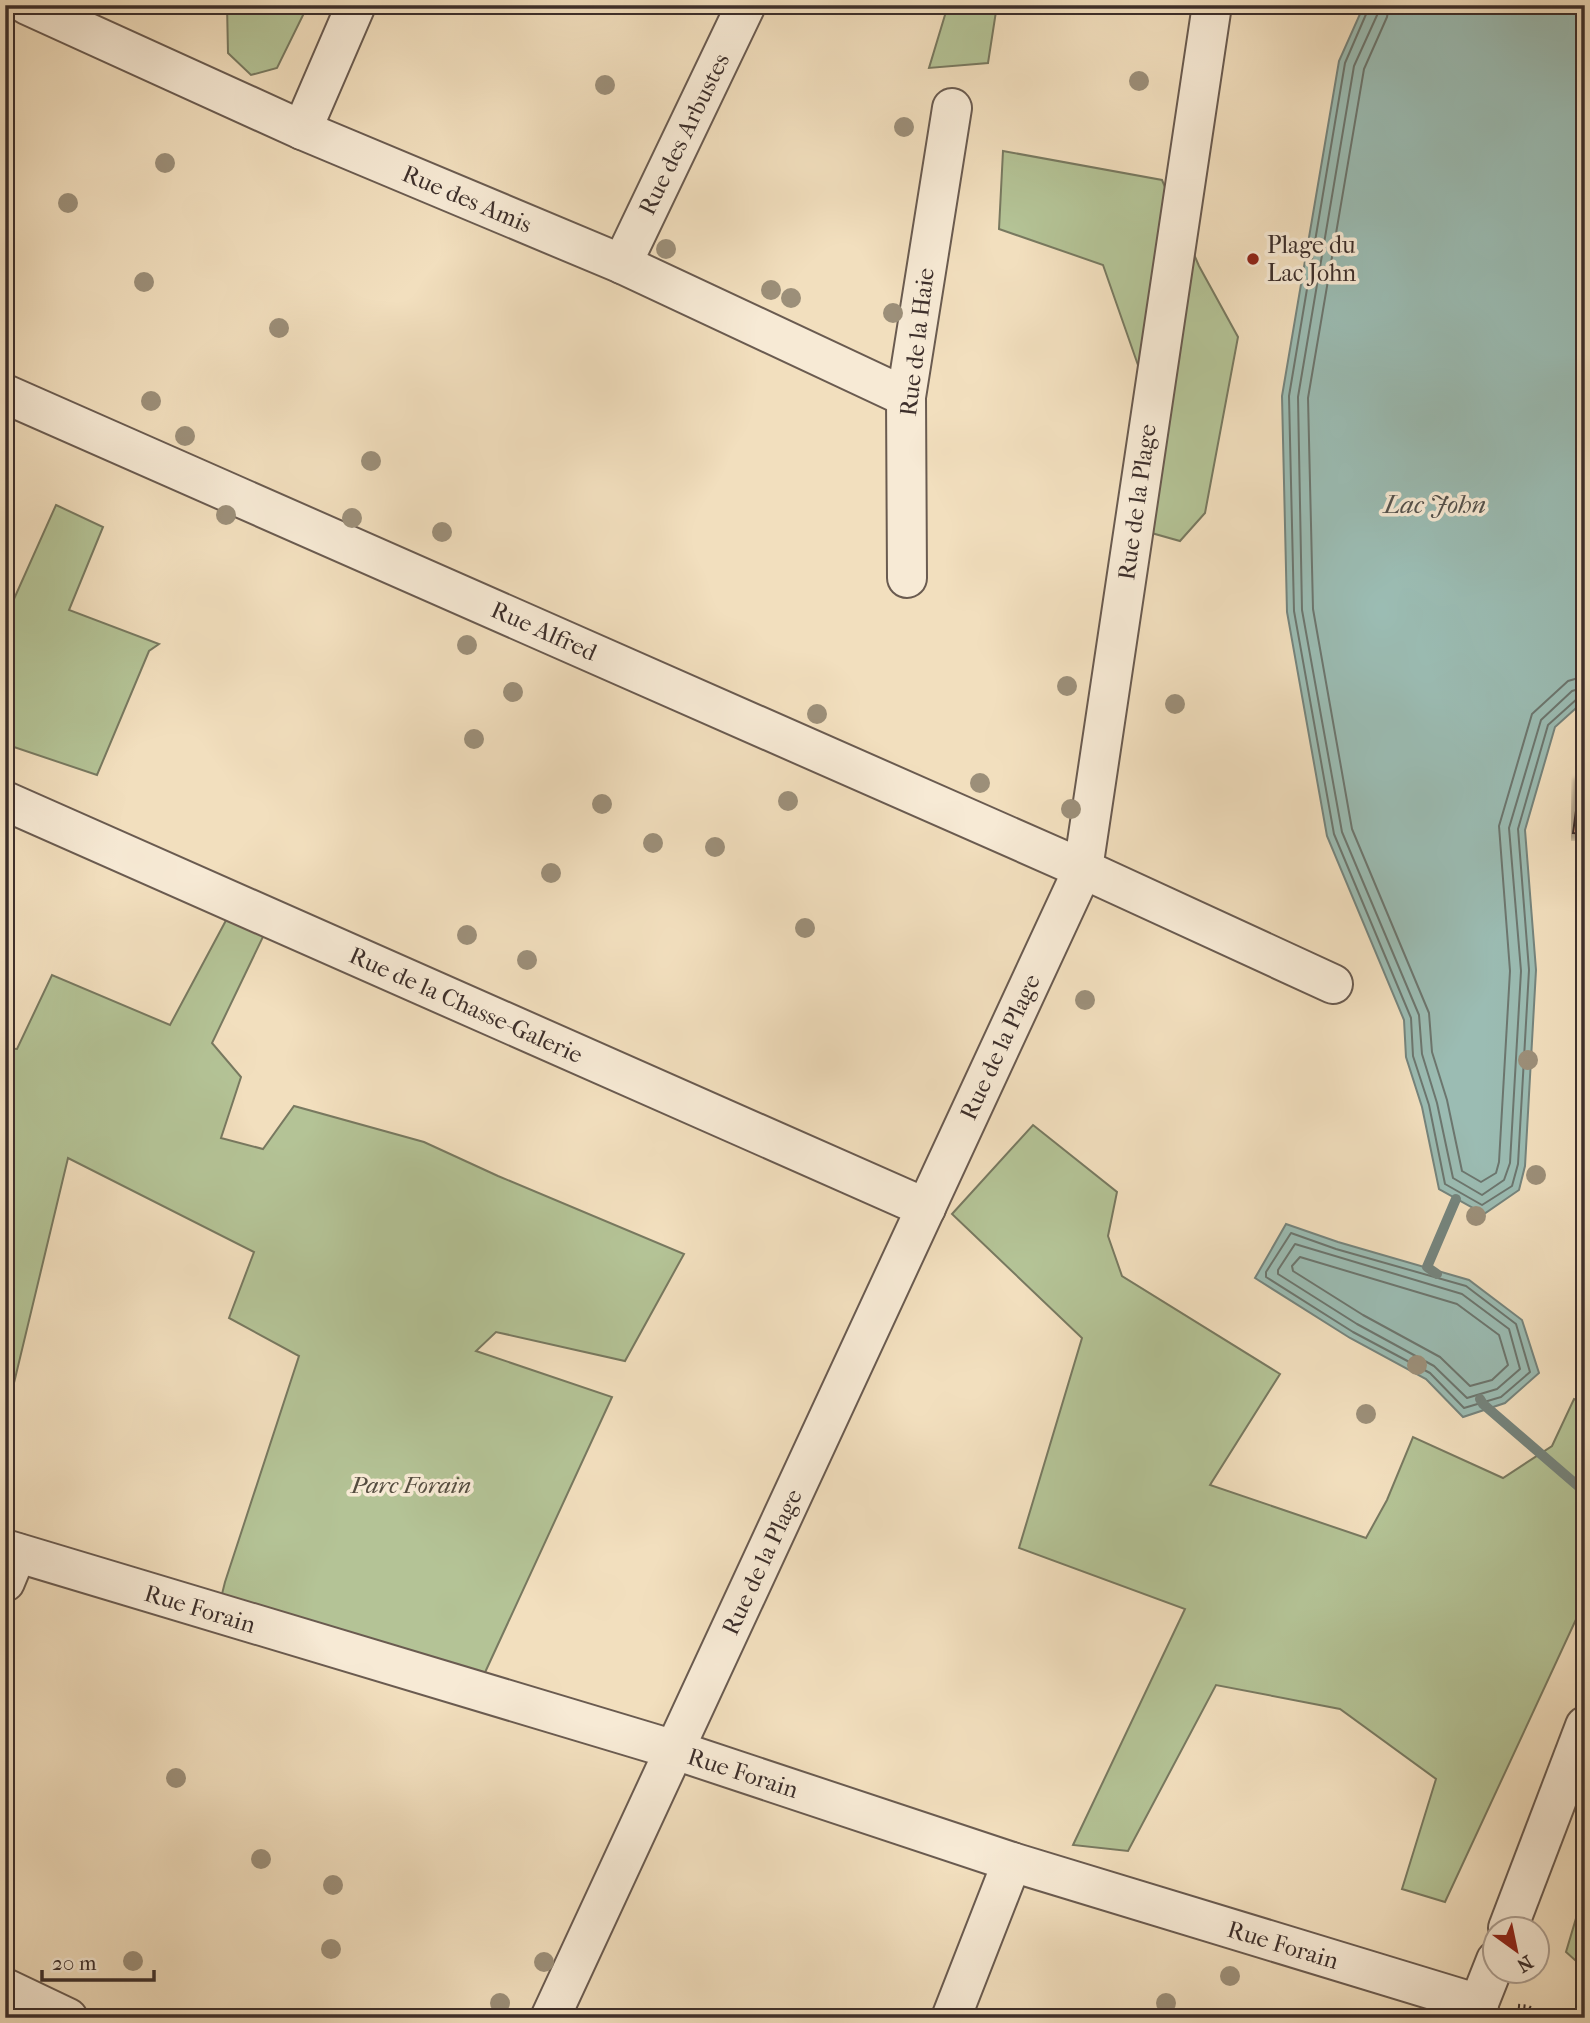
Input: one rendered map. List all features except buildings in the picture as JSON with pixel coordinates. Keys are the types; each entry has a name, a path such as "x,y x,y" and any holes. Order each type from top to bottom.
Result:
{"street":[{"name":"Rue des Amis","path":"27,5 302,130 622,264 906,397"},
{"path":"302,130 356,5"},
{"name":"Rue des Arbustes","path":"622,264 746,5"},
{"name":"Rue de la Plage","path":"550,2018 1083,869 1212,5"},
{"name":"Rue de la Haie","path":"907,578 906,397 952,108"},
{"name":"Rue Alfred","path":"5,394 1083,869 1333,984"},
{"name":"Rue de la Chasse-Galerie","path":"5,801 926,1208"},
{"name":"Rue Forain","path":"9,1561 674,1750 1476,2011"},
{"path":"1513,1914 1585,1726"},
{"path":"951,2018 1012,1861"},
{"path":"1476,2011 1487,1984"},
{"path":"5,1988 68,2018"}],"green space":[{"path":"227,5 308,5 277,68 251,75 228,53"},
{"path":"948,5 997,5 988,63 929,68"},
{"path":"1003,151 1162,180 1199,266 1238,337 1205,513 1180,541 1123,525 1139,368 1103,265 999,229"},
{"path":"56,505 103,527 69,610 159,644 149,651 97,775 5,744 5,619"},
{"name":"Parc Forain","path":"238,898 272,918 212,1043 241,1077 221,1138 263,1149 294,1106 424,1142 684,1254 625,1361 496,1332 476,1351 612,1397 476,1692 217,1614 299,1356 229,1318 254,1252 68,1158 14,1383 5,1382 5,1048 17,1049 52,975 170,1025"},
{"path":"1033,1125 1117,1192 1108,1236 1122,1276 1280,1374 1210,1485 1366,1538 1387,1500 1413,1437 1503,1478 1552,1446 1574,1399 1585,1403 1585,1600 1445,1902 1402,1889 1436,1779 1340,1709 1216,1685 1128,1851 1073,1845 1185,1609 1019,1548 1082,1338 952,1214"},
{"path":"1585,1888 1585,1969 1566,1952"}],"water":[{"name":"Lac John","path":"1364,5 1585,5 1585,700 1555,727 1525,830 1536,970 1525,1166 1519,1190 1484,1214 1439,1189 1422,1107 1406,1057 1404,1020 1327,836 1287,612 1282,396 1339,61"},
{"path":"1286,1224 1469,1280 1522,1320 1539,1373 1505,1403 1463,1417 1426,1379 1350,1338 1255,1278"}],"waterway":[{"path":"1437,1274 1427,1267 1456,1199"},
{"path":"1480,1399 1585,1492"}],"place":[{"name":"Plage du Lac John","path":"1253,259"}]}
